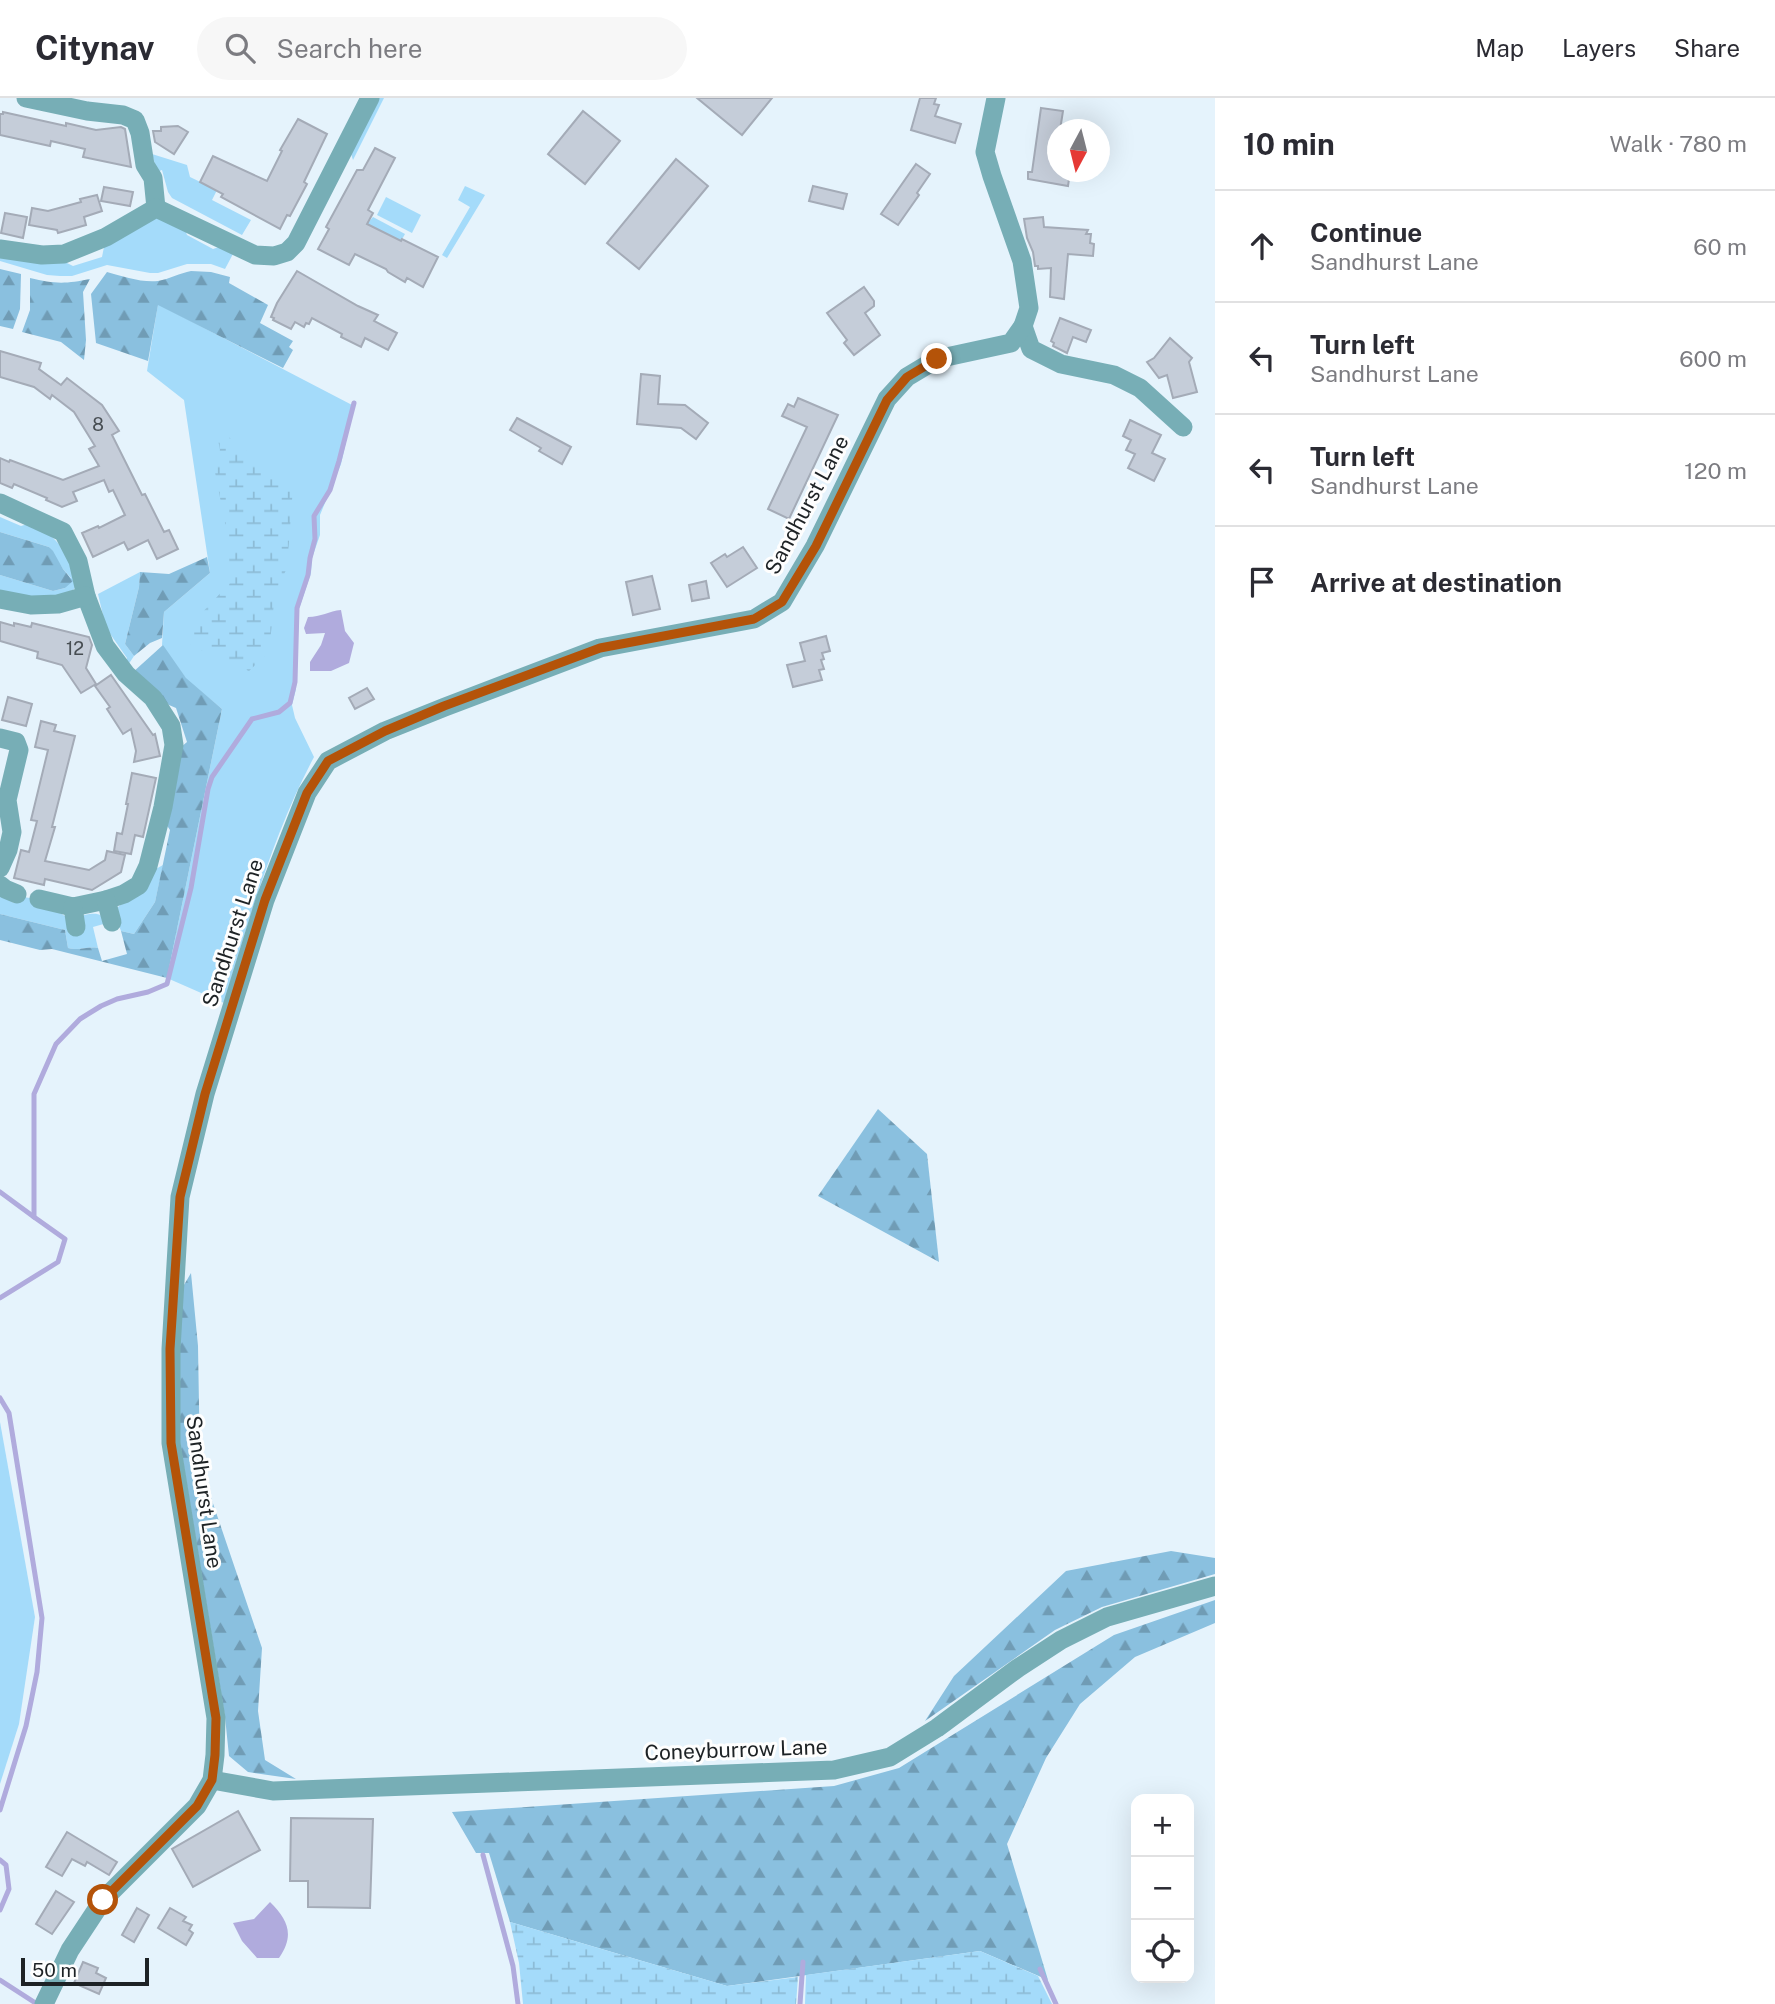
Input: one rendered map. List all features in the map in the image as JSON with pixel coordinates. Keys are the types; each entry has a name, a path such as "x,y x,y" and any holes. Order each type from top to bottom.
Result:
{"street":[{"path":"26,98 87,111 123,115 135,120 145,165 153,178 156,208"},
{"path":"156,208 255,255 274,256 287,252 296,243 370,98"},
{"path":"996,98 985,152 1022,261 1029,308 1023,326 1011,343 1031,349 1061,364 1114,375 1140,388 1183,427"},
{"path":"0,249 42,255 64,254 106,237 156,208"},
{"path":"1023,326 1031,349"},
{"name":"Sandhurst Lane","path":"44,2004 70,1951 103,1900 197,1806 212,1780 216,1718 171,1443 170,1349 180,1197 205,1094 265,900 307,793 328,761 385,731 444,706 600,648 754,619 782,602 816,546 887,400 907,377 937,359 1011,343"},
{"path":"0,503 69,526 86,596 105,646 126,674 153,698 171,726 174,745 163,807 148,866 139,885 124,894 73,907 39,899"},
{"path":"0,599 31,605 58,604 86,596"},
{"path":"0,737 16,742 19,750 7,800 12,832 0,868"},
{"path":"106,900 112,922"},
{"path":"73,907 76,927"},
{"name":"Coneyburrow Lane","path":"212,1780 273,1791 834,1770 890,1757 937,1728 1061,1640 1107,1617 1215,1586"}],"green space":[{"path":"379,98 384,98 353,160 351,154"},
{"path":"152,154 187,165 190,177 217,190 212,200 251,220 242,235 172,198 162,170 157,172"},
{"path":"465,186 485,195 447,258 442,255 470,207 458,200"},
{"path":"386,197 421,215 412,233 377,215"},
{"path":"150,217 168,219 184,226 187,235 213,249 222,246 234,252 225,269 211,264 187,264 150,273 107,265 72,276 60,276 47,275 0,261 0,257 63,261 73,266 102,257 104,247"},
{"path":"373,217 405,234 401,241 367,224"},
{"path":"0,269 21,274 20,309 13,329 0,326"},
{"path":"191,271 230,277 229,283 268,305 260,323 293,341 289,347 293,350 283,368 158,305 148,361 96,343 91,294 107,272 152,281"},
{"path":"30,278 60,283 90,279 83,292 86,340 84,360 61,342 22,332 30,310"},
{"path":"158,304 354,406 341,464 320,515 320,535 299,609 296,689 292,705 295,718 314,757 274,847 224,1003 167,978 222,709 187,680 162,645 164,612 210,573 184,400 147,371"},
{"path":"222,432 293,487 287,568 275,593 269,652 249,671 215,658 190,644 183,633 230,583 226,528 214,467 220,450 217,434"},
{"path":"0,517 21,526 35,526 49,534 66,554 75,588 49,599 0,594 0,575 53,591 65,588 71,578 49,547 0,532"},
{"path":"0,532 49,547 73,581 65,588 53,591 0,575"},
{"path":"207,557 210,573 164,612 162,638 150,643 134,656 125,644 140,572 169,574"},
{"path":"140,572 125,644 134,656 126,668 124,666 127,658 106,628 98,594"},
{"path":"163,645 186,678 222,709 167,978 52,949 40,950 0,940 0,914 65,930 68,948 98,948 102,961 127,954 121,931 134,934 155,902 170,830 166,824 180,748 187,742 176,708 132,673"},
{"path":"163,865 155,902 134,934 121,931 115,915 118,907 154,870"},
{"path":"0,895 14,903 16,896 37,899 65,916 83,919 84,915 100,915 107,923 93,927 98,948 68,948 65,930 0,914"},
{"path":"878,1109 927,1154 939,1262 818,1196"},
{"path":"191,1273 198,1346 200,1465 262,1648 258,1711 265,1760 296,1779 248,1772 229,1756 180,1443 178,1399 181,1290"},
{"path":"0,1422 35,1617 19,1724 0,1784"},
{"path":"1171,1551 1215,1558 1215,1574 1102,1607 1055,1630 925,1721 954,1676 1066,1571"},
{"path":"1215,1600 1215,1623 1135,1657 1080,1704 1046,1758 1007,1844 1048,1980 980,1951 727,1986 510,1922 489,1853 476,1853 452,1812 834,1786 899,1768 1114,1635"},
{"path":"510,1922 727,1986 798,1977 796,2004 523,2004 519,1963"},
{"path":"980,1951 1038,1976 1052,2004 805,2004 806,1975"}],"shaded area":[{"path":"341,610 345,631 354,643 349,663 331,671 310,671 310,662 325,633 306,634 304,628 308,617"},
{"path":"270,1902 285,1922 287,1942 279,1958 257,1958 242,1941 233,1923 254,1919"}],"building":[{"path":"697,98 772,98 742,135"},
{"path":"920,98 936,98 934,104 939,105 935,116 961,124 955,143 911,130"},
{"path":"1041,108 1063,111 1062,119 1047,119 1047,182 1069,182 1068,186 1028,179 1028,172 1032,172"},
{"path":"583,111 620,141 585,184 548,154"},
{"path":"3,112 96,130 121,127 125,129 131,167 83,157 85,149 51,141 50,146 0,135 0,114"},
{"path":"298,119 327,134 304,182 307,184 280,229 221,197 223,194 200,182 213,156 267,181 282,151 280,150"},
{"path":"178,126 188,132 174,154 155,142 153,131 161,131 161,127"},
{"path":"375,148 395,158 368,210 373,213 367,224 438,257 423,287 407,278 405,282 355,254 349,265 318,249 329,229 326,227 357,170 363,170"},
{"path":"676,159 708,186 639,269 607,243"},
{"path":"916,164 930,174 898,225 881,214"},
{"path":"813,186 847,194 843,209 809,201"},
{"path":"104,187 133,192 130,206 101,201"},
{"path":"97,195 102,211 84,217 86,225 58,233 57,230 29,225 32,208 48,211"},
{"path":"5,213 27,217 23,238 1,233"},
{"path":"1043,217 1044,227 1088,230 1086,234 1091,234 1090,243 1094,244 1093,256 1068,254 1064,299 1050,297 1051,268 1038,269 1038,266 1035,266 1027,238 1024,219"},
{"path":"297,271 378,315 374,321 397,333 388,350 365,338 361,347 312,318 304,327 295,322 291,329 273,320 271,317 277,303"},
{"path":"864,287 874,301 874,306 865,313 880,335 854,355 844,343 847,340 827,313"},
{"path":"1060,318 1091,330 1086,342 1073,337 1067,353 1053,346 1051,341"},
{"path":"1170,338 1192,358 1189,362 1197,392 1173,398 1167,375 1159,378 1147,362 1154,358"},
{"path":"0,351 41,363 39,369 61,385 67,378 102,405 119,431 112,435 142,495 145,494 164,532 169,530 178,549 157,559 148,540 128,550 124,542 93,557 82,533 125,515 113,490 109,492 104,480 73,492 77,501 62,507 14,484 12,488 0,483 0,458 63,480 99,466 89,449 95,446 74,412 52,395 50,399 34,387 0,377"},
{"path":"641,374 660,376 658,404 685,405 708,423 696,439 681,428 637,424"},
{"path":"798,398 838,415 789,519 768,509 807,427 782,416 788,404 794,407"},
{"path":"517,418 571,447 562,464 510,430"},
{"path":"1130,420 1161,435 1152,453 1165,459 1154,481 1128,468 1135,454 1126,450 1131,440 1123,436"},
{"path":"743,547 757,568 727,587 711,563"},
{"path":"652,576 660,609 633,615 626,582"},
{"path":"706,581 709,598 692,601 689,585"},
{"path":"0,622 31,627 32,623 89,637 92,645 86,668 96,684 81,693 62,665 37,658 38,652 0,641"},
{"path":"826,636 830,651 822,653 824,669 819,670 822,680 793,687 787,665 805,661 800,643"},
{"path":"111,675 153,735 155,734 160,756 134,762 136,751 131,729 123,734 107,709 110,707 95,686"},
{"path":"367,688 374,699 355,709 349,698"},
{"path":"8,697 32,704 26,726 2,720"},
{"path":"41,721 56,725 54,731 75,736 45,861 89,870 105,860 107,851 125,855 121,872 92,890 45,879 44,885 14,878 21,850 29,852 37,821 31,820 48,750 35,747"},
{"path":"132,773 156,778 143,837 135,835 131,854 114,851 117,833 122,834"},
{"path":"238,1811 260,1850 193,1887 172,1849"},
{"path":"291,1818 373,1819 370,1908 308,1907 308,1881 290,1881"},
{"path":"67,1832 117,1862 109,1875 87,1862 85,1866 72,1859 62,1876 46,1867"},
{"path":"56,1891 74,1902 52,1934 36,1924"},
{"path":"137,1908 149,1915 134,1942 122,1935"},
{"path":"170,1908 186,1917 183,1921 192,1925 189,1930 193,1933 186,1945 158,1928"},
{"path":"83,1962 98,1968 96,1973 106,1978 99,1994 74,1983"}],"waterway":[{"path":"0,1298 58,1262 65,1239 34,1217 34,1094 56,1044 80,1019 101,1006 167,984 191,888 212,777 252,719 279,712 290,703 295,682 297,608 308,575 315,539 314,516 330,490 354,403"},
{"path":"0,1192 34,1217"},
{"path":"0,1398 9,1413 42,1618 37,1672 26,1726 0,1810"},
{"path":"483,1855 513,1966 518,2004"},
{"path":"0,1860 6,1865 9,1889 0,1910"},
{"path":"800,2004 803,1962"},
{"path":"1040,1969 1056,2004"},
{"path":"0,1980 34,2002"}],"route":[{"path":"103,1900 197,1806 212,1780 216,1718 171,1443 170,1349 180,1197 205,1094 265,900 307,793 328,761 385,731 444,706 600,648 754,619 782,602 816,546 887,400 907,377 937,359"}]}
